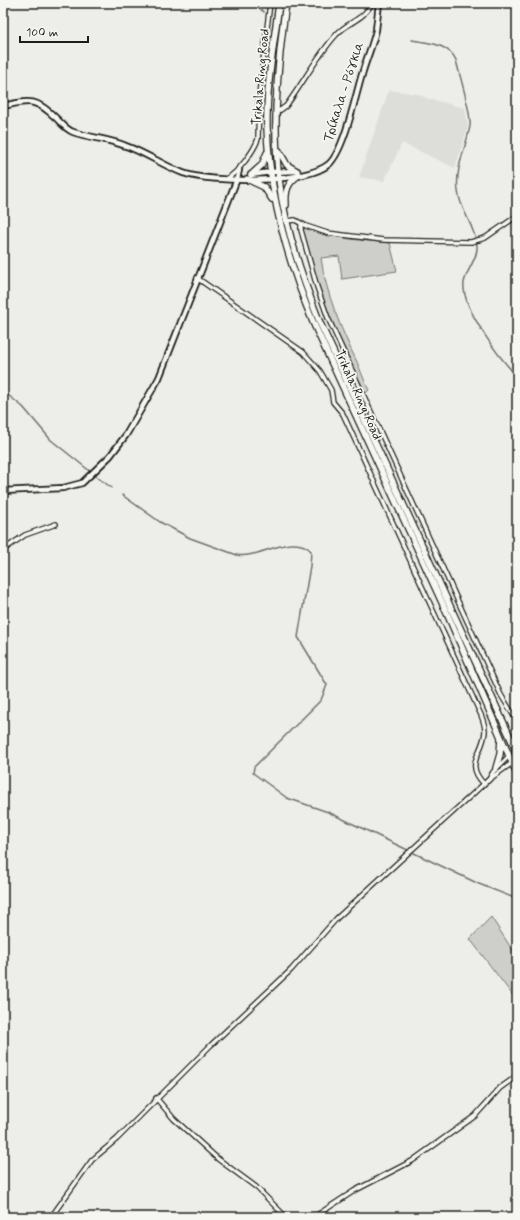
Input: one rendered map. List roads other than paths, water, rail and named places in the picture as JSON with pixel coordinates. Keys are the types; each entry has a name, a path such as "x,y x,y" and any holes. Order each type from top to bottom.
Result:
{"main road":[{"name":"Trikala Ring Road","path":"279,3 267,113 268,149 275,202 294,273 313,322 517,774"},
{"name":"Trikala Ring Road","path":"286,3 279,58 276,113 278,171 287,219 301,272 320,323 517,750"},
{"path":"268,149 262,165 247,178 264,187 275,202"},
{"path":"278,149 285,162 298,173 287,188 287,219"},
{"path":"496,768 500,754 501,736"}],"street":[{"path":"225,179 238,170 255,146 258,139 259,94 270,3"},
{"path":"276,113 286,106 332,39 346,25 363,16 372,3"},
{"name":"Τρίκαλα - Ρόγκια","path":"3,106 22,102 36,102 46,108 71,131 88,137 124,145 184,173 201,177 225,179 279,178 319,169 328,164 340,144 376,31 379,3"},
{"path":"3,491 68,487 80,484 89,478 99,468 126,436 153,391 237,179 238,170"},
{"name":"Τρίκαλα - Ρόγκια","path":"247,178 278,171 298,173"},
{"path":"287,219 295,220 301,224 327,233 383,240 471,242 480,240 517,216"},
{"path":"301,224 301,230 312,270 328,318 501,695 517,721"},
{"path":"197,278 303,352 314,362 328,383 332,399 350,427 481,715 485,730 474,763 476,774 486,783"},
{"path":"3,550 25,535 56,524"},
{"path":"486,783 496,768 517,750"},
{"path":"51,1217 92,1160 117,1139 156,1098 291,970 337,918 486,783 517,758"},
{"path":"314,1217 354,1191 412,1161 475,1116 500,1088 517,1076"},
{"path":"156,1098 174,1119 218,1160 256,1188 286,1217"}],"waterway":[{"path":"252,3 264,12"},
{"path":"412,40 432,43 443,47 449,51 456,60 470,120 470,126 459,166 457,183 459,198 476,239 477,246 476,255 465,278 465,293 469,305 483,332 501,358 517,376"},
{"path":"3,391 23,407 51,440 91,472"},
{"path":"94,475 112,488"},
{"path":"122,495 160,522 190,538 237,555 255,554 275,547 295,544 304,546 311,551 310,566 298,637 327,685 321,700 254,767 253,773 287,798 328,812 479,884 517,899"}]}
